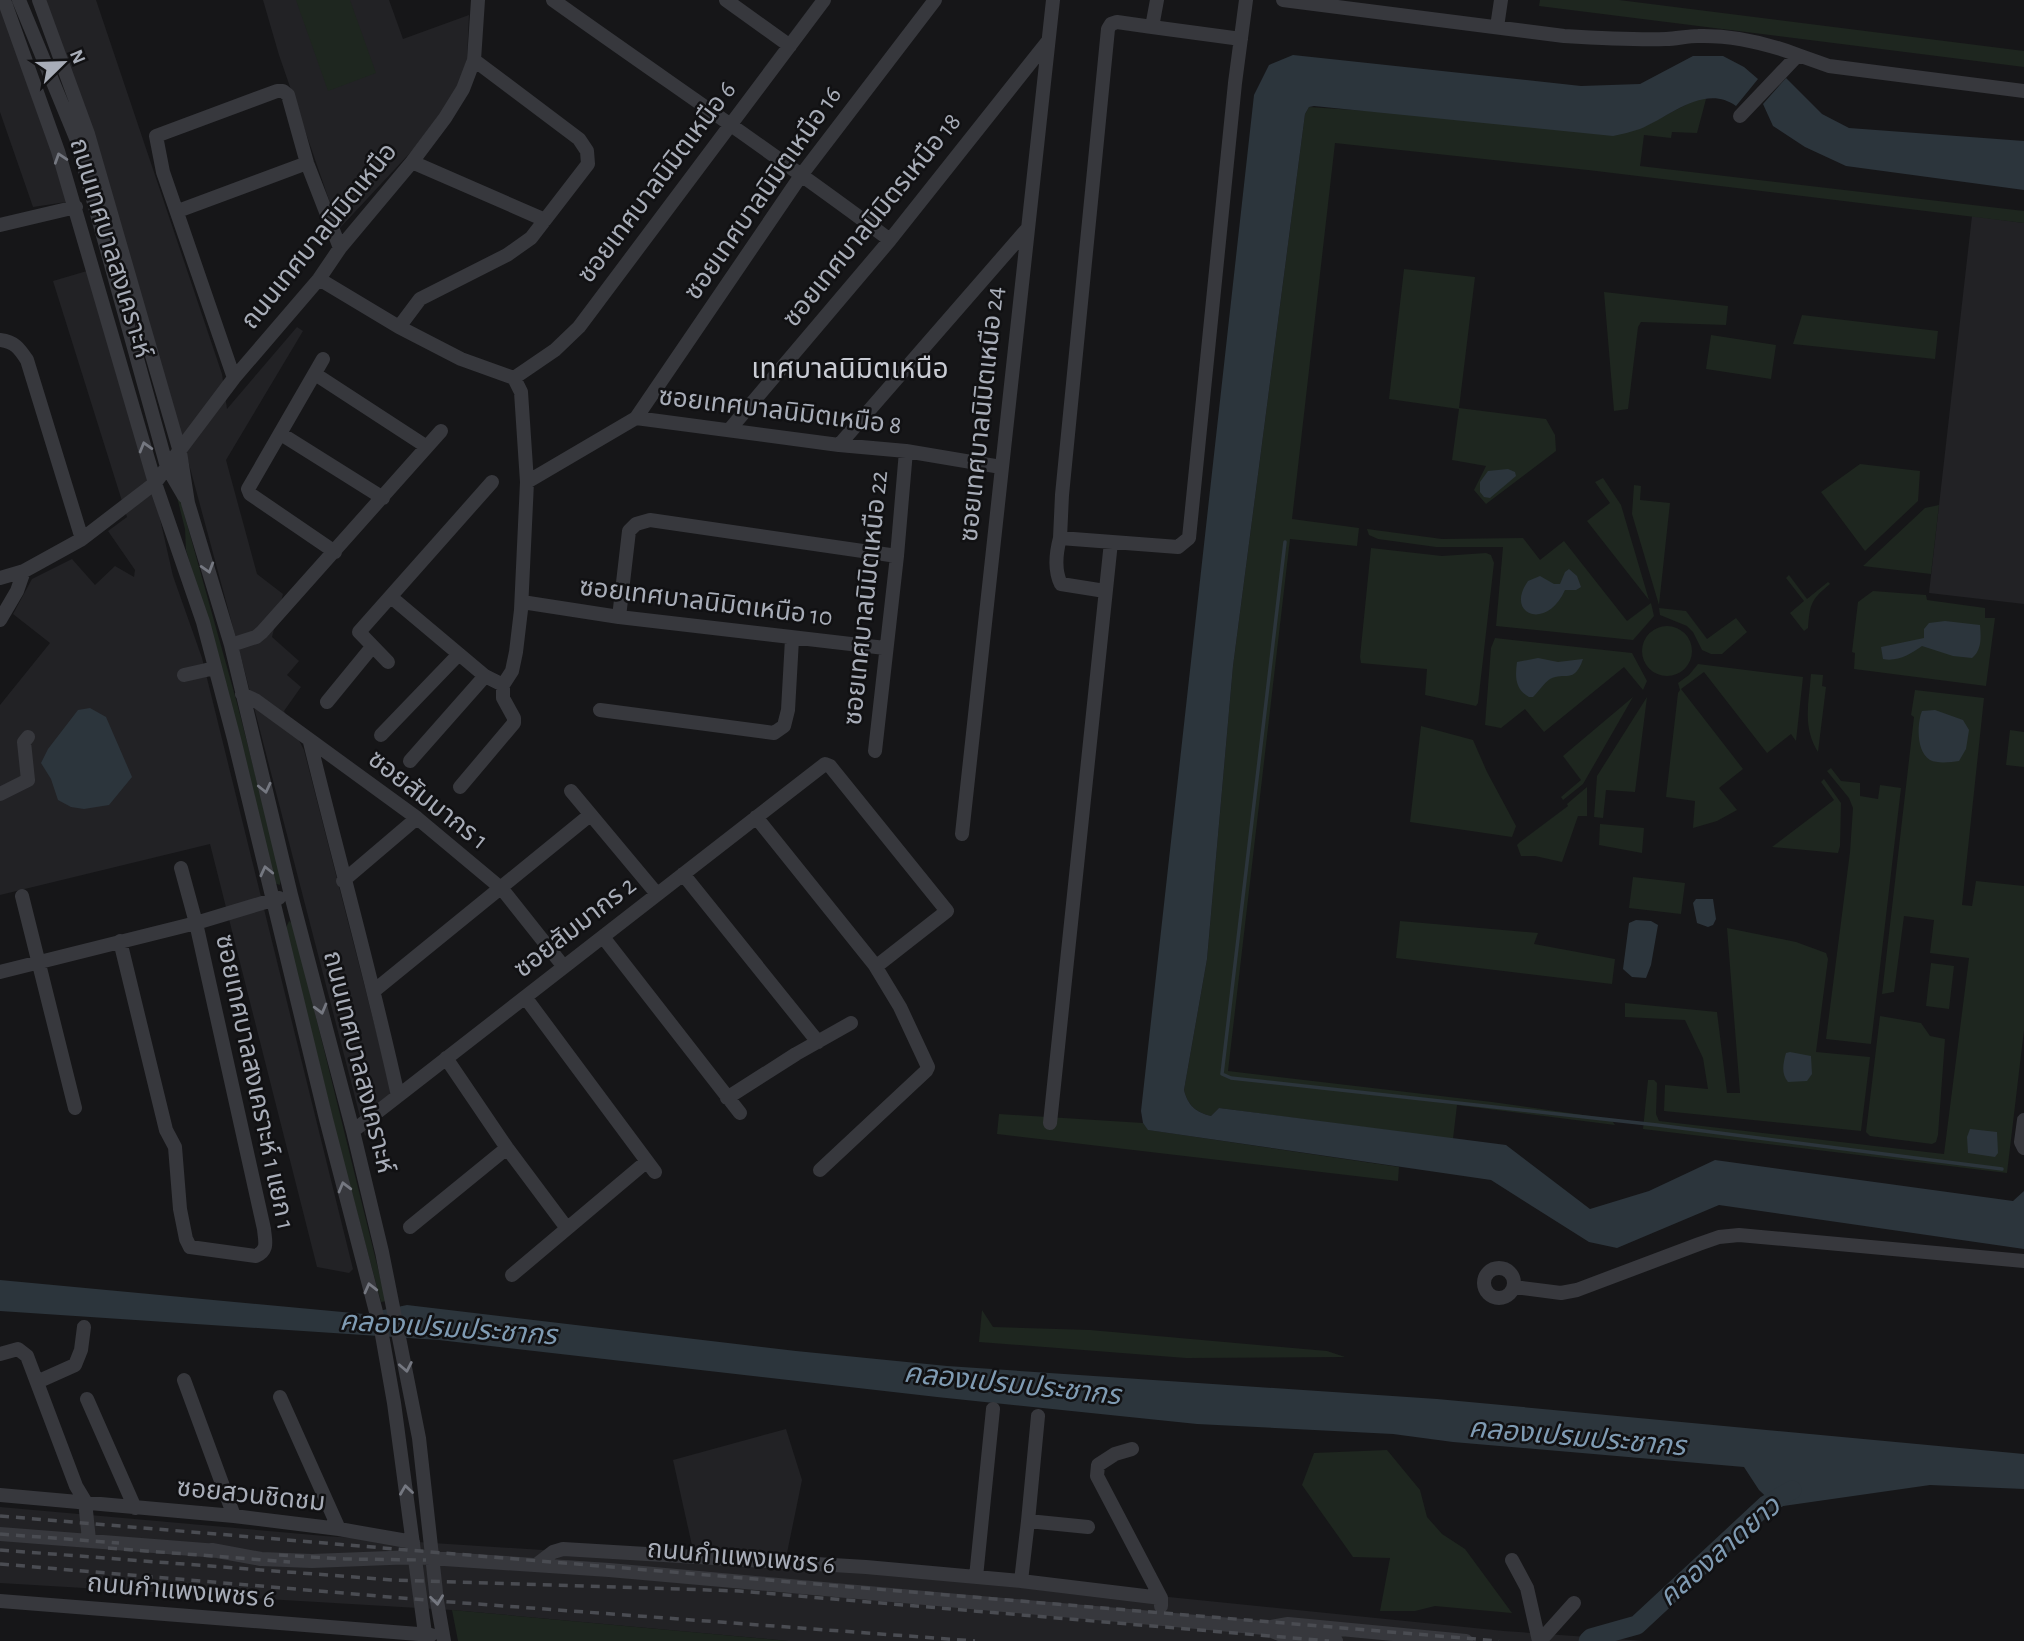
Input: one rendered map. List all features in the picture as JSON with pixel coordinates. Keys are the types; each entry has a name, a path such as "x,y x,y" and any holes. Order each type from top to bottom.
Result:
{"street":[{"name":"ถนนเทศบาลสงเคราะห์","path":"4,0 76,207 155,483 167,511 215,668 382,1335 394,1403 425,1638"},
{"name":"ถนนเทศบาลสงเคราะห์","path":"19,0 76,138 167,467 188,503"},
{"name":"ถนนเทศบาลสงเคราะห์","path":"39,0 88,134 180,452 188,503 231,645 291,895 353,1131 382,1252 412,1397 443,1638"},
{"name":"ถนนเทศบาลนิมิตเหนือ","path":"0,578 24,571 82,539 155,483 234,377 320,279 340,248 412,162 463,89 474,61 478,0"},
{"path":"553,0 730,127 802,174 890,240"},
{"path":"726,0 790,46"},
{"name":"ซอยเทศบาลนิมิตเหนือ 6","path":"514,378 555,350 579,327 824,0"},
{"name":"ซอยเทศบาลนิมิตเหนือ 16","path":"636,418 802,174 935,0"},
{"name":"ซอยเทศบาลนิมิตเหนือ 24","path":"962,834 1053,0"},
{"path":"1152,27 1157,0"},
{"path":"1059,538 1178,547 1189,538 1246,0"},
{"path":"1283,0 1380,5 1497,27 1607,39 1699,36 1729,38 1770,45 1829,66 2024,91"},
{"path":"1497,27 1501,0"},
{"path":"1105,591 1061,584 1056,563 1108,29 1111,23 1118,22 1241,39"},
{"name":"ซอยเทศบาลนิมิตรเหนือ 18","path":"730,429 890,240 1049,40"},
{"path":"1740,116 1798,55"},
{"path":"398,327 420,299 522,246 588,164 586,151 579,139 474,61"},
{"path":"234,377 163,172 156,136 283,91 288,95 307,163 340,248"},
{"path":"412,162 545,220"},
{"path":"178,211 307,163"},
{"path":"0,225 76,207"},
{"path":"839,445 1028,228"},
{"path":"320,279 398,327 461,359 514,378 521,392 527,482 522,602 512,671 503,685 503,698 514,723 460,787"},
{"path":"0,340 12,342 27,360 82,539"},
{"path":"323,359 249,491 335,552"},
{"path":"315,374 427,447"},
{"name":"ซอยเทศบาลนิมิตเหนือ 8","path":"527,482 636,418 839,445 906,451 1001,467"},
{"path":"231,645 256,637 262,632 441,431"},
{"path":"281,434 383,498"},
{"name":"ซอยเทศบาลนิมิตเหนือ 22","path":"876,751 906,451"},
{"name":"ถนนเทศบาลสงเคราะห์","path":"167,467 167,511"},
{"path":"388,662 359,632 492,482"},
{"path":"619,617 629,531 642,521 897,556"},
{"path":"1050,1123 1111,542"},
{"path":"0,620 17,591 24,571"},
{"path":"391,597 485,676 503,685"},
{"name":"ซอยเทศบาลนิมิตเหนือ 10","path":"522,602 792,639 885,648"},
{"path":"600,710 774,733 784,726 788,710 792,639"},
{"path":"327,702 372,647"},
{"path":"381,735 459,654"},
{"path":"184,675 215,668"},
{"path":"410,761 485,676"},
{"name":"ซอยสัมมากร 1","path":"242,694 255,700 416,817 502,889 564,967"},
{"path":"0,794 28,780 24,741 28,737"},
{"path":"310,742 344,881 375,990 398,1096"},
{"name":"ซอยสัมมากร 2","path":"353,1131 822,765 828,764 947,911 878,965 874,964"},
{"path":"571,791 657,894"},
{"path":"375,990 590,816"},
{"path":"344,881 416,817"},
{"path":"756,817 874,964 900,1007 928,1067 821,1170"},
{"path":"181,868 196,923"},
{"path":"683,874 818,1042"},
{"path":"0,972 196,923 291,895"},
{"path":"22,896 75,1108"},
{"name":"ซอยเทศบาลสงเคราะห์ 1 แยก 1","path":"120,941 166,1130 175,1147 180,1209 186,1239 190,1247 256,1256 263,1253 266,1247 196,923"},
{"path":"603,937 740,1113"},
{"path":"512,1275 566,1227 650,1167 525,997"},
{"path":"727,1098 851,1023"},
{"path":"446,1058 566,1227"},
{"path":"2024,1120 2021,1142 2024,1148"},
{"path":"410,1227 508,1148"},
{"path":"1514,1287 1562,1293 1577,1290 1719,1237 1739,1235 2024,1261"},
{"path":"37,1382 75,1365 81,1350 84,1328"},
{"path":"0,1354 15,1349 27,1356 76,1486 85,1501 89,1540"},
{"path":"184,1380 234,1516"},
{"path":"280,1396 340,1529"},
{"path":"87,1399 135,1508"},
{"path":"976,1577 993,1409"},
{"path":"1021,1581 1038,1416"},
{"path":"1132,1449 1104,1460 1098,1465 1097,1476 1161,1598 1161,1619"},
{"name":"ซอยสวนชิดชม","path":"0,1495 85,1501 340,1529 414,1549"},
{"path":"1028,1521 1088,1527"},
{"name":"ถนนกำแพงเพชร 6","path":"0,1534 212,1550 261,1559 312,1561 414,1549 433,1558 864,1592 1265,1628 1289,1624 1466,1641"},
{"path":"536,1565 553,1552 563,1549 866,1567 1021,1581 1161,1598"},
{"path":"1512,1560 1527,1588 1540,1641"},
{"name":"ถนนกำแพงเพชร 6","path":"0,1601 443,1638"},
{"path":"1540,1641 1574,1603"},
{"name":"ถนนกำแพงเพชร 6","path":"1265,1628 1284,1636 1336,1641"}],"shaded area":[{"path":"43,0 96,0 222,374 227,409 297,327 303,331 226,460 257,574 283,594 272,637 299,661 287,675 301,687 284,711 304,750 393,1097 365,1136 172,401"},
{"path":"263,0 389,0 403,39 469,15 467,59 458,89 422,140 339,229 279,55"},
{"path":"296,0 350,0 376,73 328,91"},
{"path":"1540,0 1619,0 2024,51 2024,67 1539,6"},
{"path":"0,2 67,192 66,202 33,207 0,112"},
{"path":"1697,99 1706,99 1697,133 1672,132 1671,138 1644,135 1640,166 2024,211 2024,223 1588,170 1335,143 1292,519 1359,528 1357,546 1290,539 1228,1071 1492,1102 1611,1119 1615,1125 1457,1105 1453,1139 1219,1108 1211,1116 1201,1112 1193,1108 1184,1090 1207,959 1233,666 1305,114 1309,107 1639,129"},
{"path":"1972,216 2024,223 2024,604 1929,593"},
{"path":"1404,269 1475,277 1459,408 1546,419 1555,435 1556,451 1486,504 1474,490 1486,466 1452,460 1459,409 1389,399"},
{"path":"87,271 148,466 173,576 202,658 353,1269 349,1273 317,1267 210,844 0,895 0,705 50,643 13,614 32,579 72,559 95,585 115,566 134,577 135,570 108,531 127,517 53,281"},
{"path":"1604,292 1728,306 1726,325 1641,322 1638,327 1628,409 1614,411"},
{"path":"1802,315 1938,331 1935,359 1793,344"},
{"path":"1711,335 1776,345 1771,379 1706,369"},
{"path":"1860,464 1920,471 1918,501 1865,551 1821,492"},
{"path":"1603,478 1621,505 1649,600 1587,521 1610,503 1595,482"},
{"path":"1634,485 1641,486 1640,500 1670,503 1659,605 1632,514"},
{"path":"177,497 180,499 237,703 281,875 280,885 274,883 216,650 186,550 185,529"},
{"path":"1939,505 1931,574 1863,566 1925,508"},
{"path":"1367,529 1442,539 1523,538 1540,560 1564,541 1627,621 1651,603 1654,616 1633,640 1496,626 1503,547 1436,547 1378,539 1369,535"},
{"path":"1371,548 1442,556 1486,553 1491,555 1494,563 1476,706 1425,695 1427,669 1361,663"},
{"path":"1789,575 1807,599 1828,582 1830,584 1813,603 1808,628 1804,631 1790,613 1804,601 1786,578"},
{"path":"1873,591 1926,595 1927,600 1985,608 1985,618 1995,618 1986,686 1854,669 1855,653 1852,652 1858,602"},
{"path":"1659,608 1686,611 1707,639 1736,618 1747,632 1722,654 1711,654 1702,650 1687,626 1660,615"},
{"path":"1667,626 1684,634 1692,651 1684,668 1667,676 1650,668 1642,651 1650,634"},
{"path":"1495,638 1632,653 1647,681 1643,690 1624,667 1544,732 1525,709 1501,728 1485,725 1491,648"},
{"path":"1698,664 1803,677 1796,741 1791,734 1767,753 1704,672 1681,689 1743,769 1719,788 1737,810 1717,821 1693,828 1695,801 1666,797 1680,690 1678,683"},
{"path":"1811,674 1823,675 1822,686 1826,687 1818,752 1808,724"},
{"path":"1915,690 1984,698 1962,905 1972,906 1976,881 2024,886 2024,1030 2007,1173 1643,1129 1648,1080 1654,1080 1657,1083 1656,1114 1659,1121 1944,1154 1969,958 1930,953 1934,920 1904,916 1894,992 1882,994"},
{"path":"1633,697 1583,784 1563,800 1561,797 1581,780 1563,756"},
{"path":"1647,697 1635,792 1606,790 1603,818 1594,817 1597,776"},
{"path":"1421,726 1473,740 1516,826 1512,837 1410,822"},
{"path":"2010,730 2024,732 2024,767 2006,765"},
{"path":"1831,768 1841,781 1860,783 1860,796 1878,799 1880,785 1901,788 1871,1044 1826,1039 1850,852 1853,808 1849,798 1827,771"},
{"path":"1824,779 1841,803 1838,853 1772,847 1834,800 1821,782"},
{"path":"1587,787 1587,816 1578,816 1562,862 1521,856 1517,845 1568,806 1567,804"},
{"path":"1600,824 1644,828 1642,853 1599,845"},
{"path":"1633,877 1685,883 1681,914 1629,908"},
{"path":"289,921 293,924 386,1301 381,1302 340,1149 286,928"},
{"path":"1400,921 1538,933 1534,944 1615,959 1612,984 1396,958"},
{"path":"1727,928 1796,942 1826,953 1828,959 1816,1052 1870,1057 1861,1131 1664,1111 1665,1085 1708,1089 1703,1058 1685,1020 1625,1017 1625,1003 1717,1012 1727,1093 1740,1093"},
{"path":"1931,963 1954,966 1949,1009 1926,1006"},
{"path":"1880,1016 1921,1023 1930,1036 1945,1039 1938,1135 1936,1142 1932,1144 1870,1136 1866,1132"},
{"path":"999,1114 1143,1123 1149,1130 1399,1167 1398,1181 997,1134"},
{"path":"982,1310 993,1327 1090,1330 1327,1351 1345,1357 1186,1358 979,1342"},
{"path":"786,1429 802,1480 786,1558 693,1550 673,1460"},
{"path":"1387,1450 1420,1490 1427,1517 1442,1534 1465,1549 1512,1613 1435,1606 1415,1611 1380,1611 1390,1558 1353,1557 1302,1485 1314,1453"},
{"path":"0,1507 325,1536 992,1579 1504,1631 1645,1641 788,1641 452,1610 0,1583"},
{"path":"452,1610 788,1641 458,1641"}],"water":[{"path":"1293,55 1581,86 1640,84 1693,56 1723,56 1744,67 1758,79 1736,106 1712,98 1700,100 1640,129 1613,136 1314,106 1309,107 1305,114 1233,666 1207,959 1184,1090 1190,1104 1211,1116 1219,1108 1506,1145 1590,1209 1649,1191 1715,1160 2013,1201 2024,1191 2024,1249 1719,1205 1617,1248 1589,1242 1491,1180 1148,1130 1143,1123 1141,1111 1254,95 1269,65"},
{"path":"1786,78 1822,114 1849,128 2024,141 2024,190 1846,166 1805,147 1773,126 1763,104"},
{"path":"1508,469 1515,472 1516,476 1490,498 1484,497 1480,492 1480,482 1488,471"},
{"path":"1569,569 1577,576 1581,587 1565,590 1548,611 1531,614 1524,610 1521,603 1522,593 1528,581 1540,576 1554,584 1560,584"},
{"path":"1945,621 1980,625 1981,639 1972,658 1953,656 1922,646 1899,658 1883,659 1881,647 1924,638 1924,629 1929,623"},
{"path":"1538,658 1558,662 1583,659 1573,675 1550,679 1533,697 1529,697 1517,682 1517,662"},
{"path":"90,708 106,717 132,777 109,805 84,809 71,807 58,800 51,779 41,763 48,749 78,710"},
{"path":"1935,710 1963,720 1969,730 1966,749 1959,761 1933,761 1922,751 1919,737 1920,716 1922,711"},
{"path":"1696,899 1713,899 1716,919 1713,925 1708,927 1697,923 1693,903"},
{"path":"1636,920 1651,921 1658,925 1646,978 1632,977 1623,969 1629,923"},
{"path":"1786,1053 1811,1056 1812,1074 1807,1081 1788,1082 1786,1079 1784,1061"},
{"path":"1970,1129 1997,1132 1998,1153 1995,1157 1968,1153 1967,1137"},
{"name":"คลองเปรมประชากร","path":"0,1280 364,1314 407,1305 947,1366 1437,1399 2024,1454 2024,1489 1930,1485 1777,1507 1759,1490 1744,1467 1453,1442 1393,1434 1197,1424 439,1340 0,1311"}],"waterway":[{"path":"1285,542 1222,1074 1231,1078 1657,1125 2002,1169"},
{"name":"คลองลาดยาว","path":"1588,1641 1637,1625 1766,1505 1792,1490"}],"railway":[{"path":"0,1516 1499,1641"},
{"path":"0,1534 119,1543"},
{"path":"108,1548 290,1562"},
{"path":"0,1550 393,1580 739,1591 1329,1641"},
{"path":"279,1555 426,1560"},
{"path":"0,1564 437,1601 975,1641"}],"district":[{"name":"เทศบาลนิมิตเหนือ","path":"850,370"}]}
